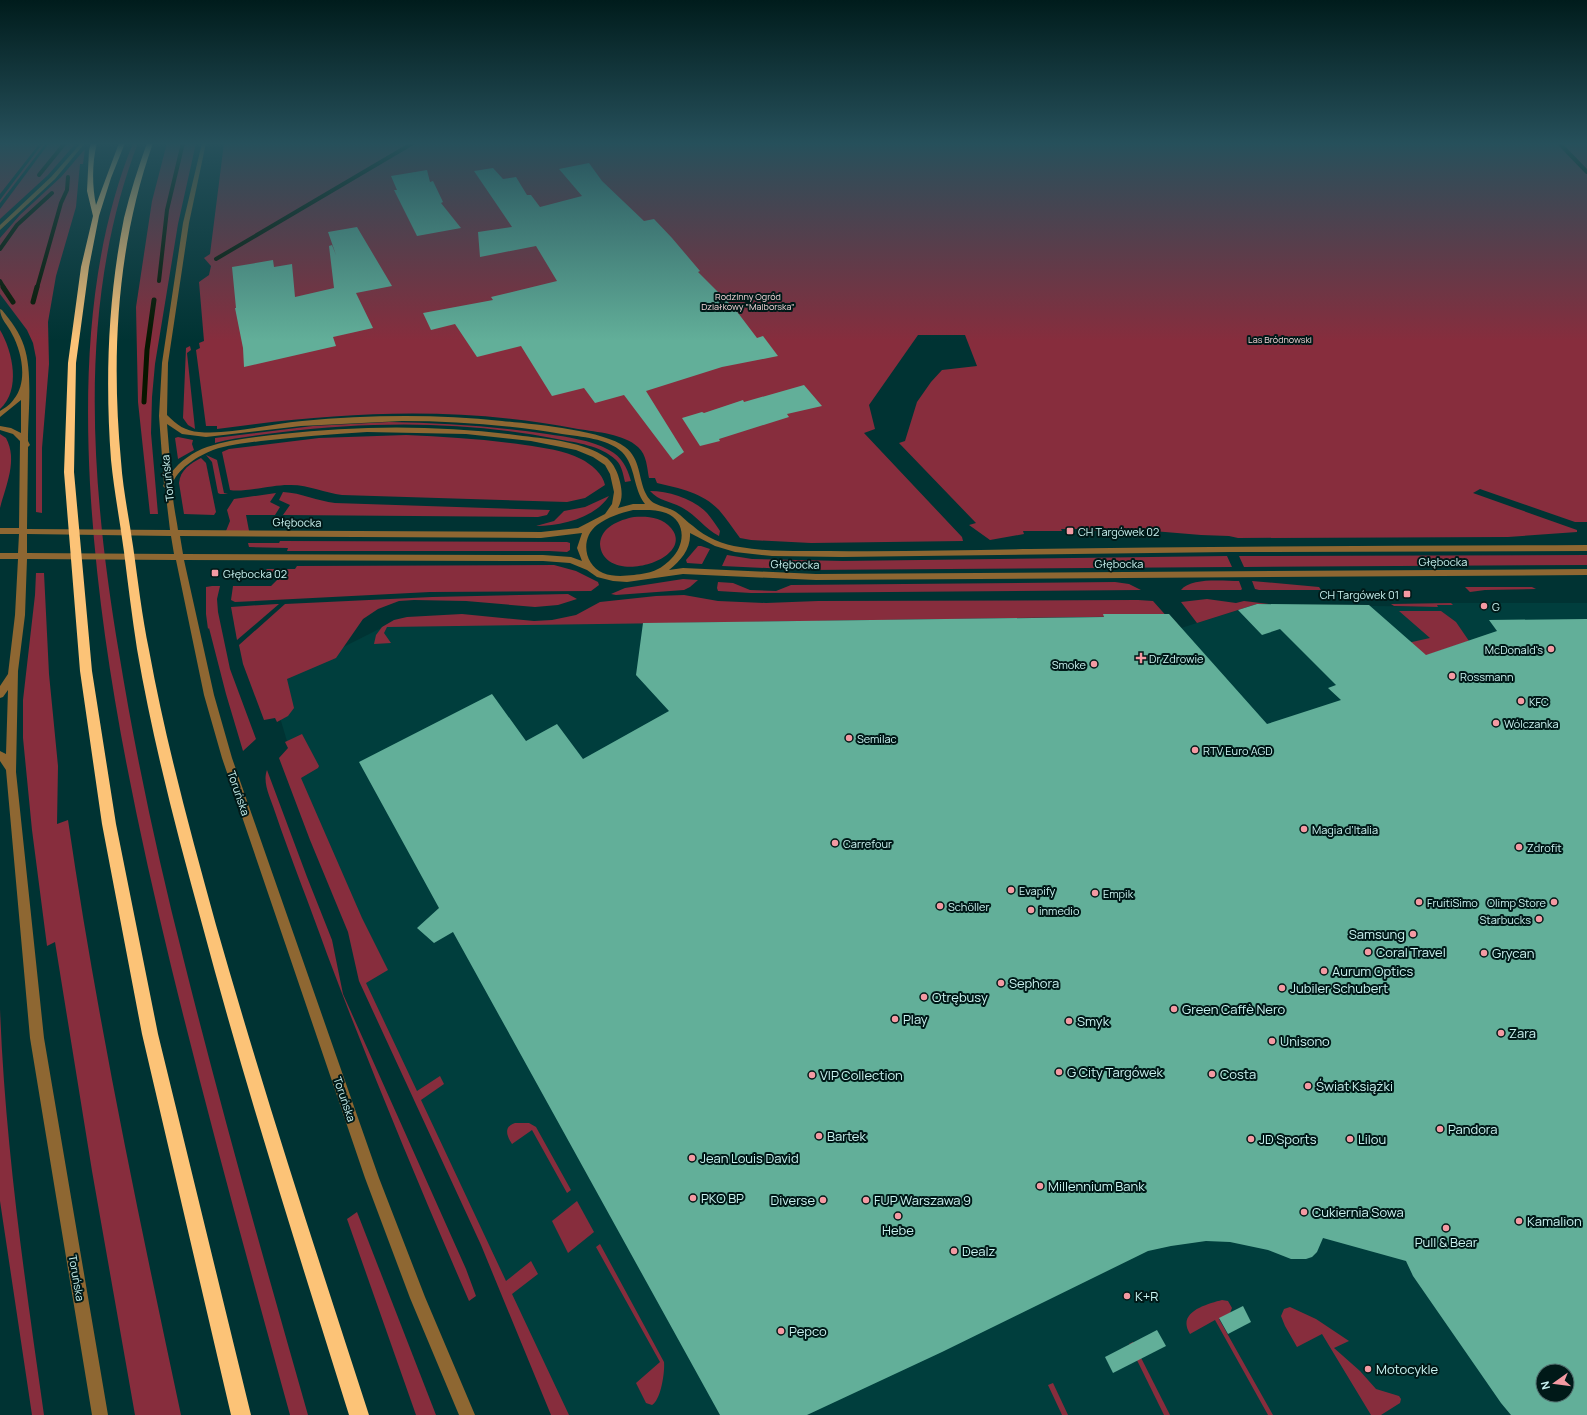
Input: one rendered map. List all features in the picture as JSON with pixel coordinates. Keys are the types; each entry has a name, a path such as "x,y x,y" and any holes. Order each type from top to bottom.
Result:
{"highway":[{"path":"94,209 96,216"},
{"path":"98,209 84,267 72,364 69,472 86,671 110,824 150,1034 241,1415"},
{"path":"130,209 120,262 113,362 116,462 143,651 174,798 228,995 359,1415"}],"street":[{"path":"0,228 20,209"},
{"name":"Toruńska","path":"189,209 165,363 163,416 167,486 196,639 209,695 227,758 372,1178 418,1298 468,1415"},
{"name":"Toruńska","path":"0,311 13,328 22,348 25,360 26,383 24,542 20,615 13,671 11,772 37,1038 100,1415"},
{"path":"0,415 17,401 26,383"},
{"path":"163,416 176,427 186,432 209,435 326,421 409,418 504,423 575,434 614,444 628,452 635,464 643,498 650,505 656,508"},
{"path":"0,428 17,433 26,445"},
{"path":"167,486 172,475 184,463 201,453 227,444 310,434 362,430 455,431 503,435 545,441 577,448 598,456 610,466 616,480 617,504 609,514"},
{"name":"Głębocka","path":"0,531 541,535 576,532 592,525 609,514 633,507 656,508 671,512 700,536 723,546 751,551 792,553 1587,548"},
{"name":"Głębocka","path":"651,575 668,566 682,552 687,534 683,523"},
{"name":"Głębocka","path":"591,568 584,560 582,548 584,536 592,525"},
{"name":"Głębocka","path":"0,556 543,558 571,560 591,568 601,574 617,579 632,579 683,571 816,577 1587,572"},
{"path":"0,694 7,686 13,671"},
{"path":"0,755 7,762 11,772"}],"shaded area":[{"name":"G City Targówek","path":"1433,603 1587,603 1587,1415 568,1415 362,976 359,941 292,758 270,684 387,625 1163,614 1178,629 1257,604 1435,607"}],"green space":[{"path":"0,209 11,209 0,219"},
{"path":"26,209 75,209 56,276 48,322 49,364 42,448 42,513 36,512 36,358 33,343 27,330 0,294 0,238"},
{"path":"112,209 117,209 105,267 97,331 95,396 96,461 101,526 119,653 140,769 174,923 229,1132 308,1415 290,1415 244,1247 199,1079 171,966 131,787 120,727 101,606 90,484 88,441 88,397 93,310 107,225"},
{"path":"151,209 181,209 155,364 152,397 151,433 158,514 150,514 138,402 136,307"},
{"path":"216,209 1587,209 1587,522 1575,522 1480,489 1473,493 1577,530 1577,532 1508,537 1238,538 1229,536 1141,530 1080,531 1080,529 1061,529 1062,531 1023,531 1024,534 990,540 969,525 976,523 899,443 905,441 917,402 931,382 942,370 977,366 965,335 918,335 869,405 875,429 864,433 962,537 963,541 811,543 751,540 740,538 719,510 706,499 690,492 657,483 655,478 649,478 646,462 641,450 625,439 610,434 532,421 487,416 442,414 353,415 308,418 217,429 217,426 206,426 196,350 200,348 199,343 204,341 199,282 209,275 211,266 204,258 210,254"},
{"path":"0,330 5,339 11,360 13,381 11,392 7,401 0,409"},
{"path":"190,346 191,350 187,353 195,429 188,425 183,418 186,348"},
{"path":"389,422 488,427 579,439 595,444 614,453 621,459 626,467 631,481 625,482 621,467 616,460 610,455 596,448 580,443 523,433 489,429 421,425 352,426 283,432 215,443 215,438 313,426"},
{"path":"0,434 6,438 9,446 11,464 8,482 0,508"},
{"path":"406,435 496,441 561,451 589,464 599,473 605,485 585,498 567,502 342,495 304,486 291,485 236,491 230,490 222,452 229,449 319,438"},
{"path":"178,437 193,440 192,444 194,450 178,459 175,438"},
{"path":"206,455 217,460 224,493 228,494 218,493 212,462"},
{"path":"201,458 206,463 216,512 214,515 184,514 179,483 181,474 193,462"},
{"path":"650,491 673,494 702,508 720,531 719,536 686,510 661,499"},
{"path":"283,492 335,503 550,510 547,515 538,517 283,515 290,505 279,500"},
{"path":"276,493 270,502 280,507 275,515 246,515 250,536 226,531 230,521 227,510 234,499"},
{"path":"609,496 603,504 595,510 577,519 546,526 536,526 554,521 564,511 585,507"},
{"path":"634,517 659,519 671,528 676,540 672,550 661,559 647,564 631,567 616,565 605,557 600,544 601,538 607,529 612,525 622,520"},
{"path":"280,541 567,542 570,543 570,550 567,552 287,551 288,548 249,547 248,543 279,543"},
{"path":"698,546 710,549 702,564 687,563 686,560"},
{"path":"727,555 752,559 843,561 1227,556 1232,567 808,570 722,566"},
{"path":"1587,555 1587,565 1244,567 1239,556"},
{"path":"554,565 576,571 598,582 599,585 591,591 430,592 235,602 231,600 233,586 271,586 280,577 263,573 267,569 295,569 297,566"},
{"path":"36,573 44,573 49,674 58,766 57,824 68,820 79,895 105,1044 134,1193 181,1415 135,1415 92,1171 55,942 47,946 32,830 23,738 23,700 35,595"},
{"path":"683,579 698,580 684,590 616,595 611,594 625,588"},
{"path":"1200,581 1239,581 1241,590 1181,590 1192,583"},
{"path":"1252,581 1319,587 1321,590 1259,590 1255,589"},
{"path":"718,582 733,583 750,590 776,591 791,585 1115,582 1129,584 1141,590 751,593 718,591"},
{"path":"220,586 217,599 218,612 230,669 256,739 243,751 209,628 208,629 206,614 206,587"},
{"path":"1465,587 1532,587 1536,589 1485,590 1470,592"},
{"path":"568,594 577,599 558,605 535,607 466,601 414,600 399,601 378,609 363,619 336,658 287,679 294,708 288,716 277,722 275,718 264,720 243,664 239,645 285,604 432,597"},
{"path":"684,595 718,601 766,603 818,601 1153,601 1178,629 1163,616 387,627 384,633 391,643 374,644 376,635 382,627 394,620 407,617 462,614 534,621 552,620 576,615 600,602 656,596"},
{"path":"1207,599 1236,603 1244,601 1269,604 1257,604 1197,623 1181,602"},
{"path":"1451,603 1453,605 1437,605 1438,607 1394,606 1391,604"},
{"path":"279,604 237,640 231,607"},
{"path":"1399,611 1441,611 1456,622 1469,641 1380,671 1412,642 1430,638"},
{"path":"302,734 319,766 301,778 362,918 388,970 366,983 417,1091 440,1076 444,1084 421,1100 506,1281 531,1261 538,1274 512,1294 569,1415 551,1415 481,1245 359,981 348,932 310,840 279,758 288,748 285,742"},
{"path":"267,770 332,940 343,994 466,1269 476,1296 469,1301 396,1128 327,954 269,796 266,786"},
{"path":"0,1009 6,1111 11,1162 23,1264 44,1415 32,1415 0,1201"},
{"path":"515,1123 529,1123 536,1127 571,1190 567,1193 532,1130 512,1144 507,1129"},
{"path":"577,1201 594,1232 568,1253 552,1221"},
{"path":"357,1212 436,1415 416,1415 347,1219"},
{"path":"600,1244 664,1362 664,1372 660,1392 658,1398 652,1405 646,1403 636,1383 660,1362 596,1247"},
{"path":"1222,1300 1228,1301 1232,1308 1230,1313 1219,1319 1273,1415 1268,1415 1215,1320 1190,1334 1187,1326 1187,1320 1190,1315 1195,1310"},
{"path":"1290,1307 1316,1319 1349,1341 1334,1348 1360,1371 1376,1389 1399,1396 1401,1399 1400,1403 1381,1415 1371,1415 1322,1334 1297,1347 1281,1316 1284,1309"},
{"path":"1133,1342 1170,1415 1164,1415 1129,1344"},
{"path":"1053,1383 1068,1415 1062,1415 1048,1385"}],"building":[{"path":"404,209 446,209 461,228 417,236"},
{"path":"500,209 631,209 644,221 654,219 700,271 698,272 732,305 757,338 763,336 778,356 722,367 646,391 684,452 673,460 624,395 595,403 584,388 552,396 521,346 477,357 455,324 431,330 423,313 493,300 491,297 557,281 536,246 480,257 478,232 512,227"},
{"path":"357,227 392,286 356,293 373,328 333,337 336,346 244,367 243,348 235,308 232,267 273,260 274,267 292,264 295,297 334,288 329,246 332,245 336,255 328,232"},
{"path":"804,385 822,406 787,414 789,417 719,439 720,441 700,446 682,418 702,412 704,413 743,400 744,402"},
{"name":"G City Targówek","path":"1257,604 1369,605 1426,655 1497,631 1489,620 1587,619 1587,1415 1511,1415 1501,1403 1413,1276 1406,1261 1323,1238 1317,1252 1312,1257 1306,1259 1291,1259 1268,1250 1230,1242 1206,1241 1148,1251 942,1352 807,1415 720,1415 453,932 434,943 417,928 439,908 359,762 492,694 526,741 557,724 583,759 669,711 636,675 643,623 1104,617 1103,614 1169,614 1267,724 1341,700 1328,688 1336,685 1280,629 1262,635 1238,610"},
{"path":"1243,1306 1251,1322 1228,1334 1219,1318"},
{"path":"1157,1330 1166,1346 1113,1373 1105,1357"}],"waterway":[{"path":"0,249 17,225 34,209"},
{"path":"37,288 59,209"},
{"path":"159,281 167,209"},
{"path":"216,259 301,209"},
{"path":"0,281 4,288"},
{"path":"3,287 13,302"},
{"path":"33,302 37,287"},
{"path":"144,402 147,350 154,300"}],"place":[{"name":"CH Targówek 02","path":"1070,531"},
{"name":"Głębocka 02","path":"215,573"},
{"name":"CH Targówek 01","path":"1407,594"},
{"name":"G","path":"1484,606"},
{"name":"McDonald's","path":"1551,649"},
{"name":"Dr Zdrowie","path":"1141,658"},
{"name":"Smoke","path":"1094,664"},
{"name":"Rossmann","path":"1452,676"},
{"name":"KFC","path":"1521,701"},
{"name":"Wólczanka","path":"1496,723"},
{"name":"Semilac","path":"849,738"},
{"name":"RTV Euro AGD","path":"1195,750"},
{"name":"Magia d’Italia","path":"1304,829"},
{"name":"Carrefour","path":"835,843"},
{"name":"Zdrofit","path":"1519,847"},
{"name":"Evapify","path":"1011,890"},
{"name":"Empik","path":"1095,893"},
{"name":"FruitiSimo","path":"1419,902"},
{"name":"Olimp Store","path":"1554,902"},
{"name":"Schöller","path":"940,906"},
{"name":"inmedio","path":"1031,910"},
{"name":"Starbucks","path":"1539,919"},
{"name":"Samsung","path":"1413,934"},
{"name":"Coral Travel","path":"1368,952"},
{"name":"Grycan","path":"1484,953"},
{"name":"Aurum Optics","path":"1324,971"},
{"name":"Sephora","path":"1001,983"},
{"name":"Jubiler Schubert","path":"1282,988"},
{"name":"Otrębusy","path":"924,997"},
{"name":"Green Caffè Nero","path":"1174,1009"},
{"name":"Play","path":"895,1019"},
{"name":"Smyk","path":"1069,1021"},
{"name":"Zara","path":"1501,1033"},
{"name":"Unisono","path":"1272,1041"},
{"name":"G City Targówek","path":"1059,1072"},
{"name":"Costa","path":"1212,1074"},
{"name":"VIP Collection","path":"812,1075"},
{"name":"Świat Książki","path":"1308,1086"},
{"name":"Pandora","path":"1440,1129"},
{"name":"Bartek","path":"819,1136"},
{"name":"JD Sports","path":"1251,1139"},
{"name":"Lilou","path":"1350,1139"},
{"name":"Jean Louis David","path":"692,1158"},
{"name":"Millennium Bank","path":"1040,1186"},
{"name":"PKO BP","path":"693,1198"},
{"name":"Diverse","path":"823,1200"},
{"name":"FUP Warszawa 9","path":"866,1200"},
{"name":"Cukiernia Sowa","path":"1304,1212"},
{"name":"Hebe","path":"898,1216"},
{"name":"Kamalion","path":"1519,1221"},
{"name":"Pull & Bear","path":"1446,1228"},
{"name":"Dealz","path":"954,1251"},
{"name":"K+R","path":"1127,1296"},
{"name":"Pepco","path":"781,1331"},
{"name":"Motocykle","path":"1368,1369"}],"park label":[{"name":"Rodzinny Ogród Działkowy \"Malborska\"","path":"748,302"},
{"name":"Las Bródnowski","path":"1280,339"}]}
